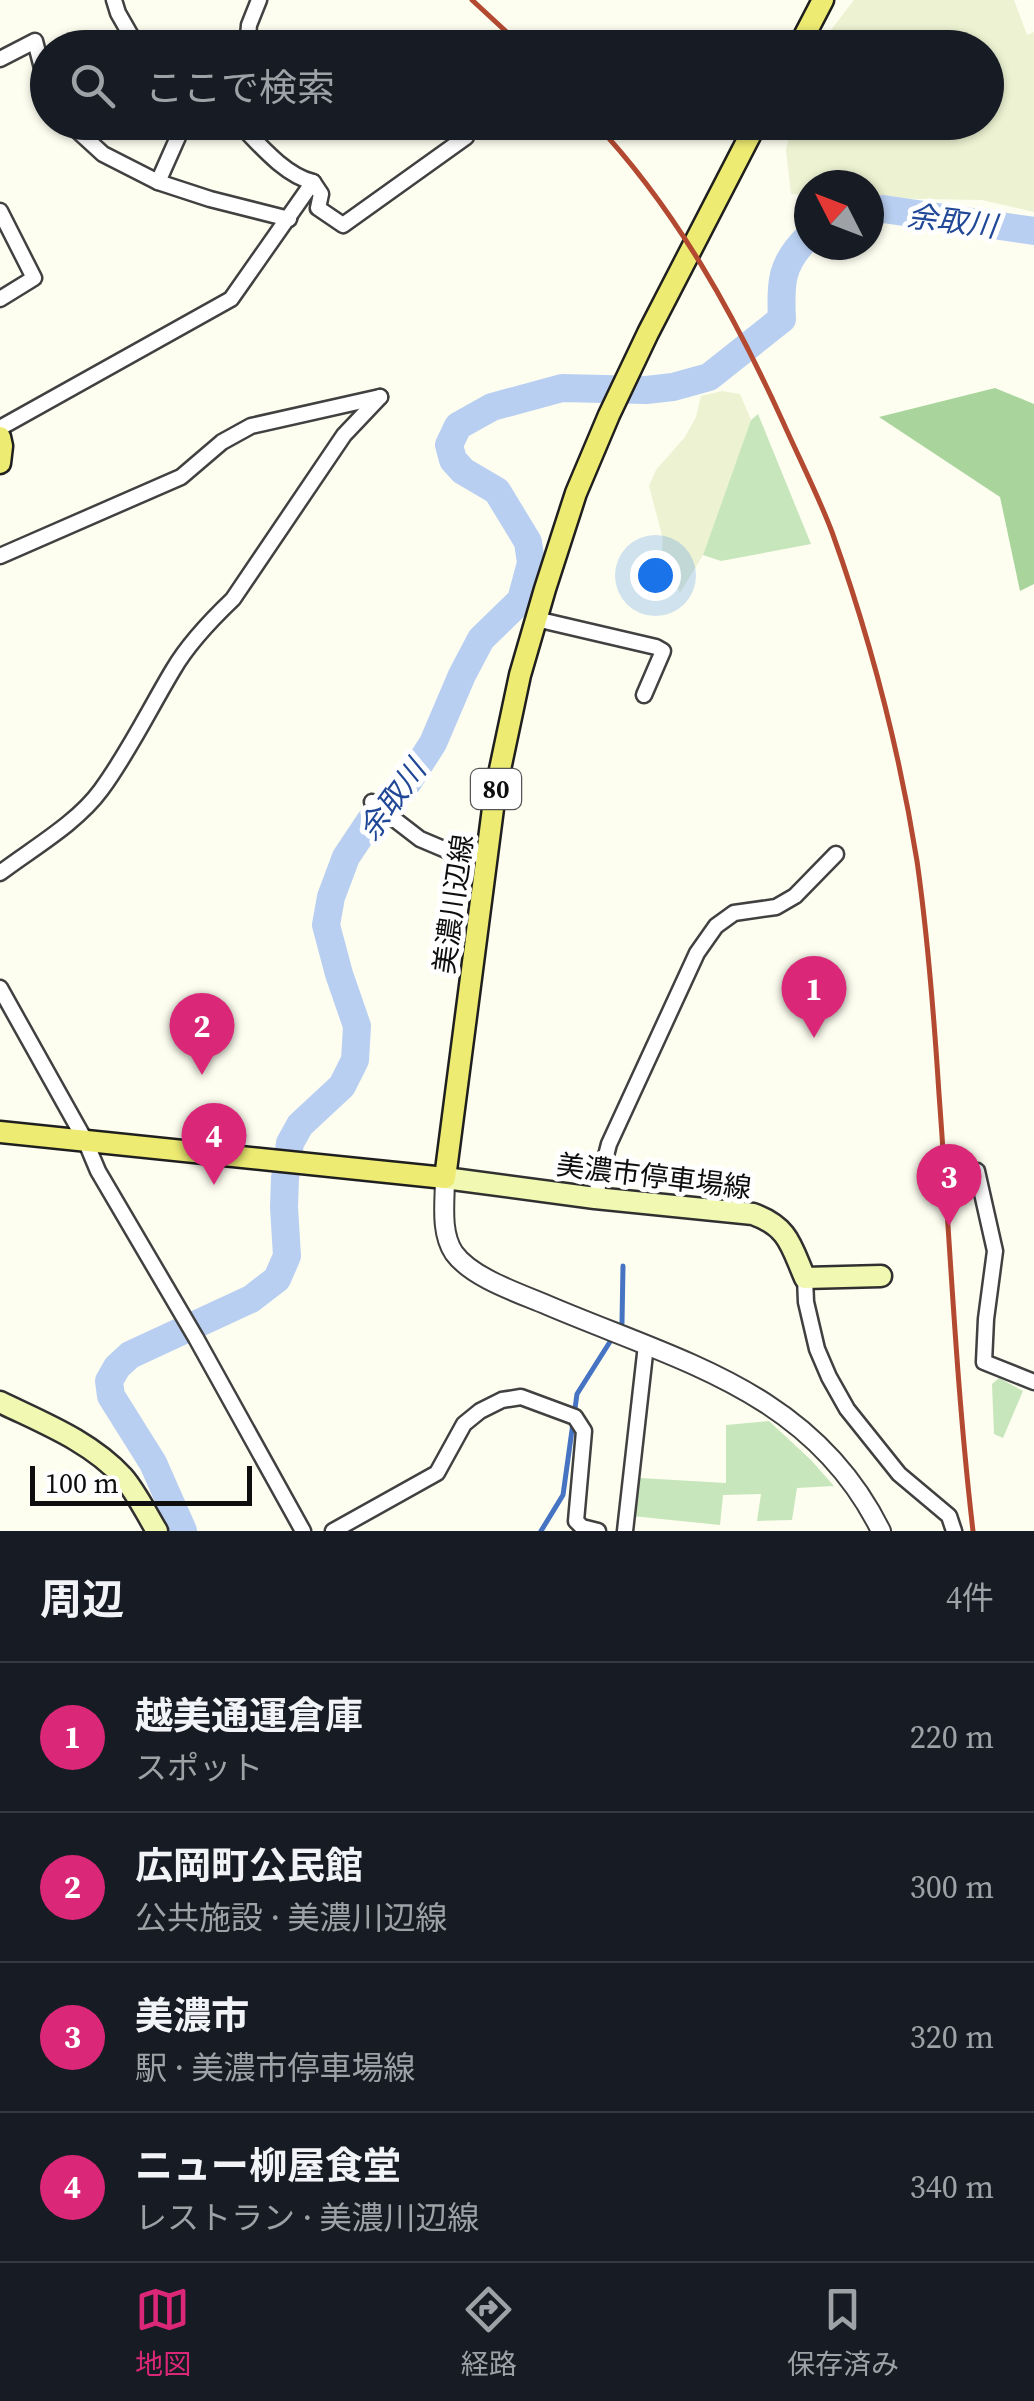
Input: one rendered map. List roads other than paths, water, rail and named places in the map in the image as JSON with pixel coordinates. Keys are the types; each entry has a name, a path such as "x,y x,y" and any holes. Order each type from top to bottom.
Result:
{"main road":[{"path":"807,30 823,0"},
{"name":"美濃川辺線","path":"445,1178 495,792 536,619 570,510 609,415 749,140"},
{"path":"0,437 0,463"},
{"path":"0,1132 445,1178"},
{"name":"美濃市停車場線","path":"445,1178 753,1214 773,1221 786,1234 805,1278"},
{"path":"805,1278 882,1276"},
{"path":"0,1402 102,1457 126,1480 157,1531"}],"street":[{"path":"114,0 127,30"},
{"path":"249,30 259,0"},
{"path":"0,59 30,44"},
{"path":"88,140 103,154 158,182 288,219"},
{"path":"158,182 177,140"},
{"path":"255,140 303,180 313,182 321,194 318,208 342,225 462,140"},
{"path":"0,428 231,299 313,182"},
{"path":"0,210 34,278 0,299"},
{"path":"0,556 181,477 222,442 251,426 380,397 344,435 232,599 174,667 100,792 80,813 0,873"},
{"path":"536,619 656,647 663,652 644,695"},
{"path":"372,802 420,838 446,850 487,855"},
{"path":"595,1198 610,1144 697,953 716,926 734,913 776,907 795,896 836,854"},
{"path":"0,988 85,1140 98,1172 303,1531"},
{"path":"978,1171 994,1251 984,1362 1034,1382"},
{"path":"445,1178 446,1236 460,1260 520,1294 724,1378 790,1420 842,1472 881,1531"},
{"path":"805,1278 806,1302 828,1377 847,1409 899,1474 949,1516 954,1531"},
{"path":"625,1531 646,1346"},
{"path":"333,1531 437,1473 464,1424 502,1400 521,1397 570,1415 584,1430 576,1521 598,1531"}],"waterway":[{"name":"余取川","path":"884,209 1034,231"},
{"name":"余取川","path":"183,1531 153,1463 111,1396 109,1381 130,1355 251,1299 277,1279 287,1256 284,1207 290,1143 300,1125 342,1086 355,1060 357,1026 326,925 331,897 346,857 370,821 408,782 433,743 481,639 521,600 531,563 528,542 497,491 463,471 453,460 449,445 458,426 492,407 562,388 646,390 709,377 782,319 784,274 794,254"},
{"path":"619,1328 623,1266"},
{"path":"541,1531 563,1495 577,1394 613,1337"}],"railway":[{"path":"472,0 504,30"},
{"path":"610,140 651,190 701,264 764,382 832,532 882,694 910,819 924,919 973,1531"}],"place":[{"name":"越美通運倉庫","path":"814,1038"},
{"name":"広岡町公民館","path":"202,1075"},
{"name":"ニュー柳屋食堂","path":"214,1185"},
{"name":"美濃市","path":"949,1226"}]}
